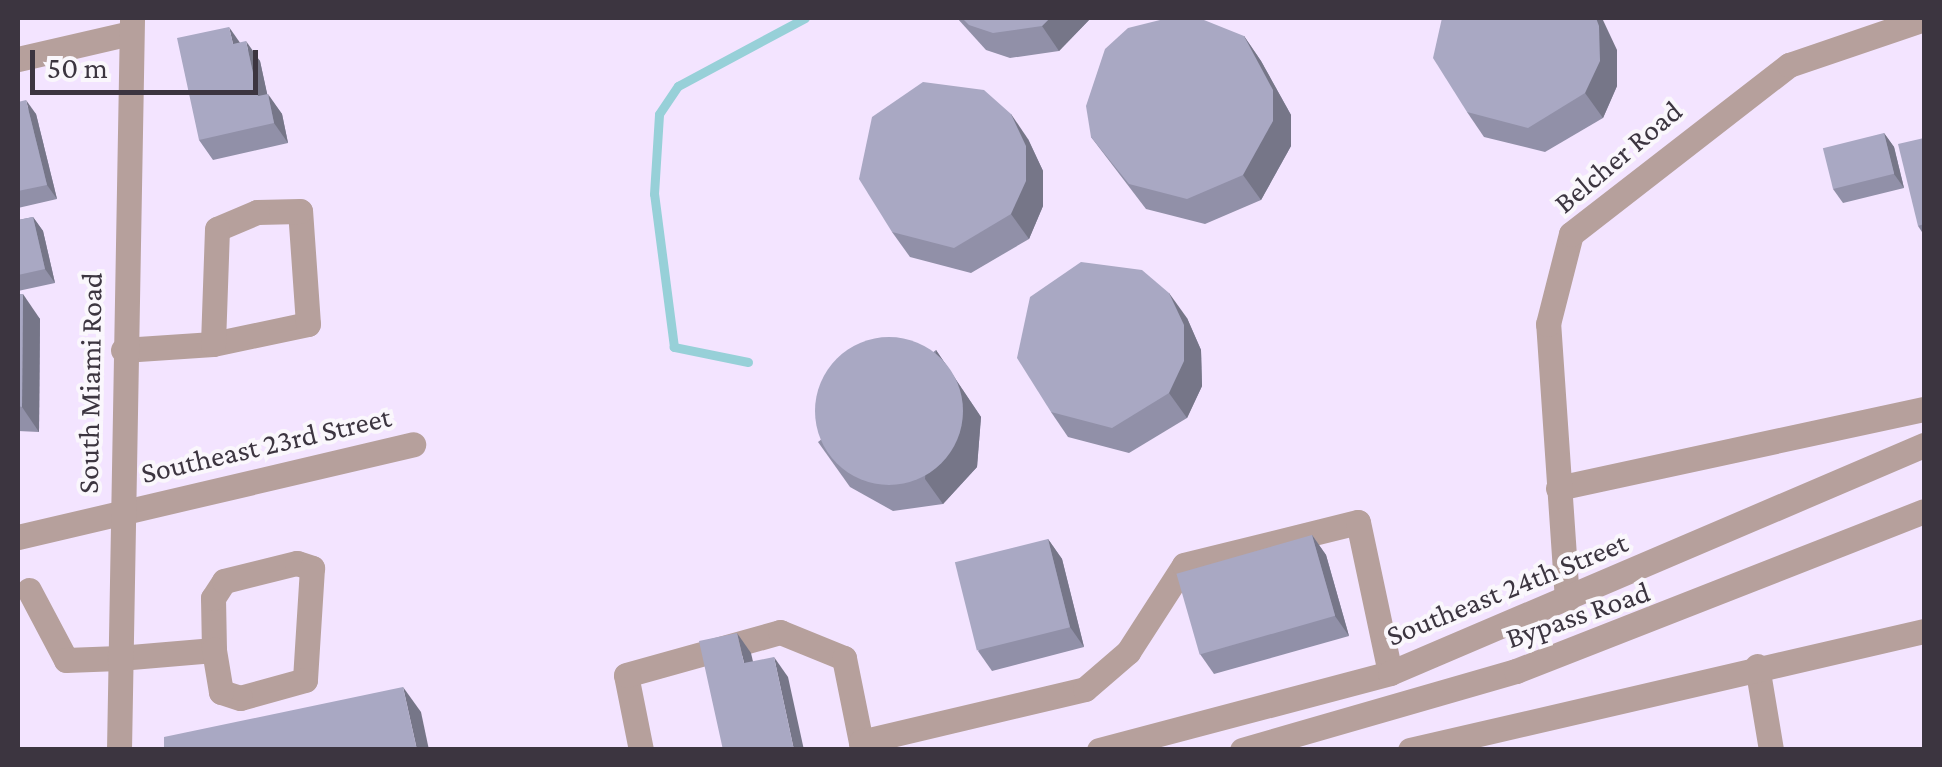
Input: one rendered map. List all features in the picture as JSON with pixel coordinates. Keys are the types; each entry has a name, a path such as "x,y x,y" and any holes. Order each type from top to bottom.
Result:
{"street":[{"name":"Belcher Road","path":"1567,600 1548,324 1570,234 1789,65 1924,19"},
{"path":"18,59 131,25"},
{"name":"South Miami Road","path":"119,750 119,512 131,25"},
{"path":"123,350 213,344 308,324 300,210 257,212 217,229 213,344"},
{"path":"1558,488 1924,409"},
{"name":"Southeast 23rd Street","path":"18,537 413,444"},
{"name":"Southeast 24th Street","path":"1099,750 1171,741 1390,673 1924,445"},
{"name":"Bypass Road","path":"1242,750 1534,665 1924,511"},
{"path":"641,750 626,675 780,632 844,658 862,746 1085,689 1128,652 1184,565 1358,522 1390,673"},
{"path":"298,563 312,568 305,680 240,698 221,692 214,650 213,598 224,581 298,563"},
{"path":"30,590 66,660 214,650"},
{"path":"1410,750 1757,666 1924,631"},
{"path":"1757,666 1771,750"}],"building":[{"path":"962,18 1050,18 1042,26 993,33 969,25"},
{"path":"1168,18 1199,18 1244,36 1273,90 1273,121 1243,175 1187,199 1129,184 1091,137 1086,106 1105,49 1128,28"},
{"path":"1442,18 1596,18 1600,61 1585,93 1528,128 1467,112 1433,58"},
{"path":"229,27 233,44 246,41 258,96 268,94 274,123 199,140 177,38"},
{"path":"923,82 984,90 1011,114 1026,146 1026,181 1011,214 954,248 892,232 859,179 872,117"},
{"path":"26,100 47,185 18,191 18,102"},
{"path":"1884,133 1894,174 1833,189 1823,148"},
{"path":"1924,138 1924,224 1918,226 1898,144"},
{"path":"33,217 45,269 18,275 18,220"},
{"path":"1081,262 1142,270 1169,293 1184,325 1184,361 1169,393 1112,428 1051,412 1017,358 1030,297"},
{"path":"18,294 23,294 22,407 18,406"},
{"path":"889,337 917,342 942,358 958,383 963,411 958,439 942,464 917,480 889,485 861,480 836,464 820,439 815,411 820,383 836,358 861,342"},
{"path":"1312,535 1335,616 1200,655 1176,574"},
{"path":"1048,539 1070,627 977,651 955,562"},
{"path":"737,633 744,663 774,657 794,750 723,750 699,641"},
{"path":"403,687 417,750 164,750 164,737"}],"waterway":[{"path":"748,362 674,347 654,194 659,114 678,86 805,18"}]}
